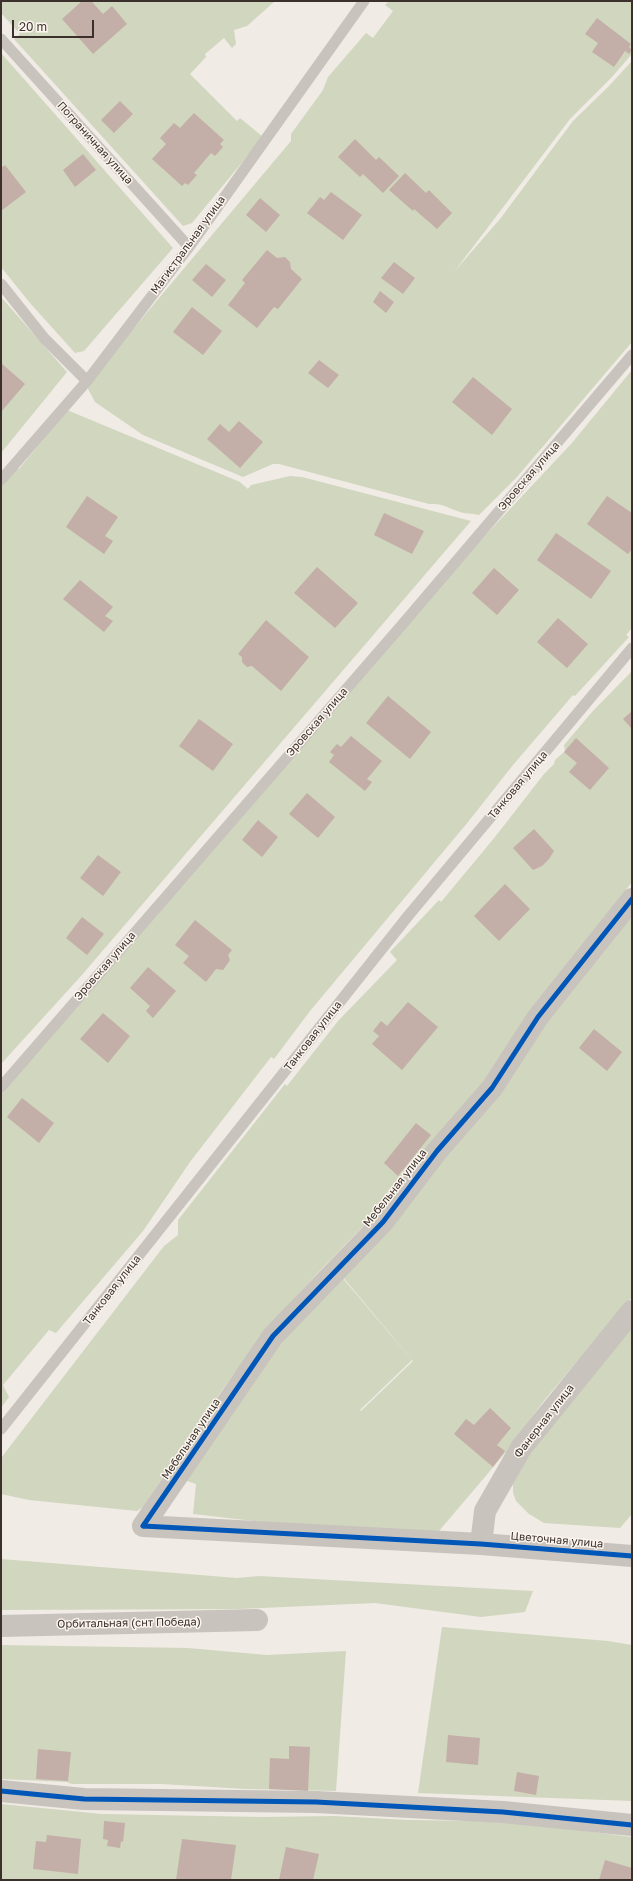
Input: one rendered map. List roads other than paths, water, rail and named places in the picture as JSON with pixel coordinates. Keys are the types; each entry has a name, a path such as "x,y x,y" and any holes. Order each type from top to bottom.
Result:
{"street":[{"name":"Мебельная улица","path":"143,1526 273,1336 383,1222 437,1151 492,1088 538,1016 632,899"},
{"name":"Фанерная улица","path":"481,1544 485,1510 521,1448 632,1311"},
{"name":"Цветочная улица","path":"143,1526 481,1544 632,1556"},
{"name":"Орбитальная (снт Победа)","path":"1,1626 257,1620"},
{"path":"1,1791 84,1799 316,1802 503,1812 632,1825"}],"lane":[{"name":"Магистральная улица","path":"1,480 86,381 189,247 364,1"},
{"name":"Пограничная улица","path":"1,39 189,247"},
{"path":"1,284 44,338 86,381"},
{"name":"Эровская улица","path":"1,1087 395,632 632,355"},
{"name":"Танковая улица","path":"1,1429 408,916 632,648"}]}
